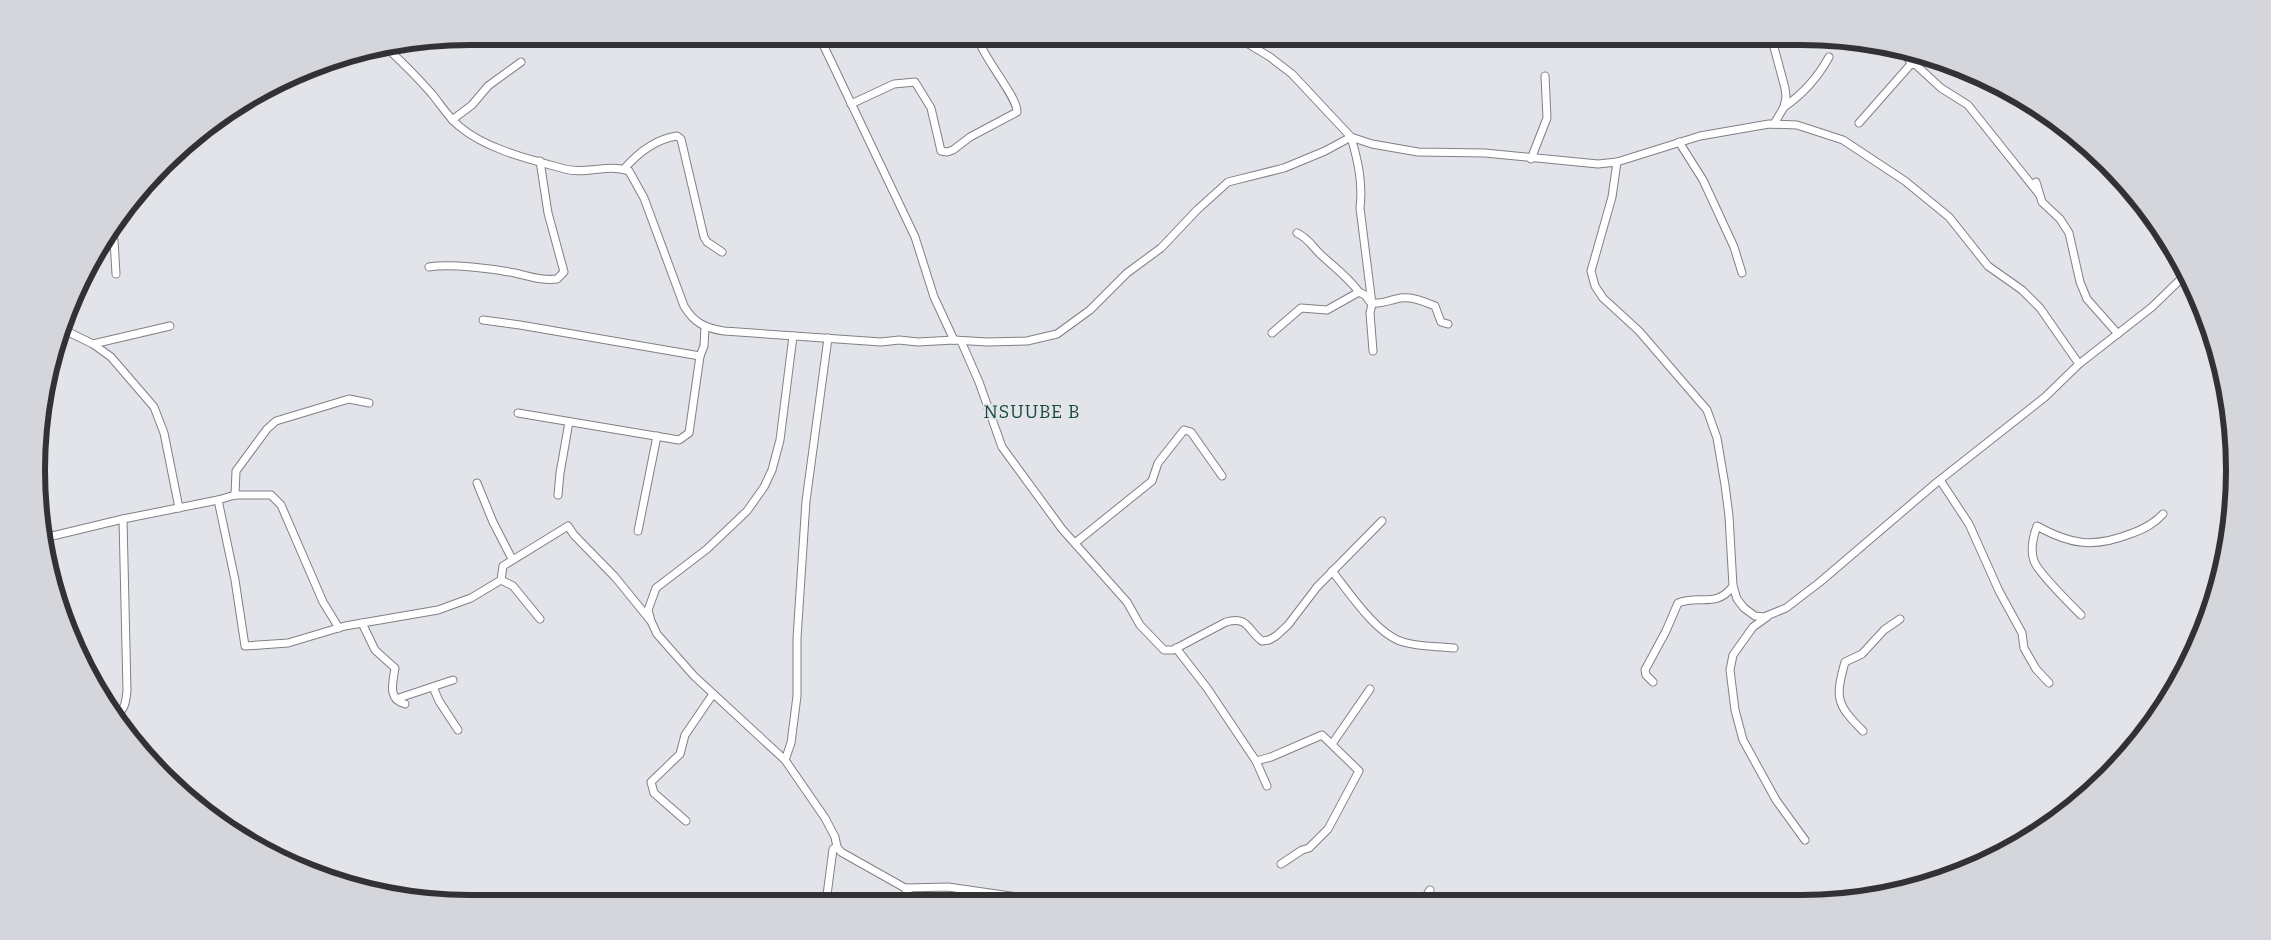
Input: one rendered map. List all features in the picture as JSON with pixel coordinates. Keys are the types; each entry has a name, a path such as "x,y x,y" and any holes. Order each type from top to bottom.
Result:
{"street":[{"path":"823,45 915,237 934,297 982,390 1002,448 1022,472 1062,529 1126,602 1140,625 1161,648 1167,650 1176,648 1233,620 1245,622 1259,639 1268,640 1288,625 1309,596 1382,521"},
{"path":"851,104 894,84 915,82 931,108 941,151 953,150 970,137 1017,112 1015,102 999,78 982,45"},
{"path":"1251,45 1270,56 1292,74 1351,137 1360,168 1362,194 1360,208 1372,304 1370,314 1373,351"},
{"path":"1773,45 1786,97 1784,107 1774,124"},
{"path":"391,52 414,74 452,120 478,139 504,151 578,172 615,168 624,169 632,175 644,198 684,306 691,317 705,327 724,331 881,342 899,340 918,342 957,340 987,342 1027,341 1057,334 1090,310 1127,273 1161,248 1197,210 1228,182 1284,168 1325,151 1351,137 1372,144 1418,152 1485,153 1531,159 1598,164 1617,162 1679,142 1753,125 1774,124 1797,125 1843,140 1905,181 1949,217 1988,266 2022,290 2040,308 2079,364"},
{"path":"1784,107 1796,99 1820,73 1829,57"},
{"path":"1908,58 1911,64 1916,65 1941,88 1968,105 2039,194"},
{"path":"452,120 472,105 488,86 521,62"},
{"path":"1860,123 1911,64"},
{"path":"1531,159 1547,118 1545,76"},
{"path":"624,169 633,159 649,148 670,137 677,136 681,139 704,237 707,242 722,252"},
{"path":"1679,142 1703,180 1734,247 1742,273"},
{"path":"429,267 438,266 511,272 544,281 557,279 564,272 548,213 540,161"},
{"path":"1617,162 1612,197 1591,271 1592,279 1603,298 1639,331 1707,410 1717,438 1725,485 1729,516 1733,586 1737,599 1749,613 1755,616 1769,615"},
{"path":"2036,182 2042,202 2060,219 2070,233 2082,290 2087,299 2118,334"},
{"path":"1297,233 1306,237 1322,256 1348,277 1359,292 1365,295 1372,304"},
{"path":"113,239 116,274"},
{"path":"1806,840 1776,800 1743,740 1735,710 1730,670 1733,655 1753,627 1769,615 1786,608 1820,582 1940,480 2045,397 2079,364 2152,307 2181,279"},
{"path":"1272,333 1301,308 1327,310 1359,292"},
{"path":"1372,304 1381,304 1398,298 1424,301 1435,306 1441,322 1448,324"},
{"path":"483,320 520,324 700,356"},
{"path":"93,344 170,326"},
{"path":"518,413 679,440 689,433 700,356 704,346 705,327"},
{"path":"68,332 93,344 124,370 154,407 164,433 178,508"},
{"path":"793,336 780,440 772,470 747,511 707,549 656,588 648,610 657,634 694,676 785,760 825,818 835,837 837,847 845,856 905,888 910,895"},
{"path":"785,760 791,743 797,696 796,638 806,501 828,338"},
{"path":"235,494 236,471 267,429 276,421 349,399 369,403"},
{"path":"558,495 569,422"},
{"path":"1075,544 1152,481 1158,463 1184,430 1191,432 1222,476"},
{"path":"638,531 657,436"},
{"path":"1940,480 1969,524 1999,591 2022,633 2024,648 2036,669 2049,683"},
{"path":"477,482 493,522 512,560"},
{"path":"51,536 123,519 218,500 235,494 271,495 281,505 323,602 339,628"},
{"path":"218,500 236,580 245,646 288,643 339,628 453,605 471,598 501,580"},
{"path":"2081,615 2035,564 2032,552 2037,526 2054,536 2068,540 2104,543 2154,524 2163,514"},
{"path":"121,712 127,691 123,519"},
{"path":"501,580 503,566 568,526 574,535 615,577 651,621"},
{"path":"1332,571 1368,615 1392,636 1409,643 1454,648"},
{"path":"501,580 513,586 540,619"},
{"path":"1653,682 1646,676 1645,670 1666,631 1678,603 1718,599 1727,595 1733,586"},
{"path":"1863,730 1846,714 1838,698 1845,662 1862,654 1884,630 1900,619"},
{"path":"362,623 375,650 395,668 391,691 396,699 405,704"},
{"path":"1176,648 1207,688 1256,761 1267,786"},
{"path":"396,699 454,680"},
{"path":"433,687 439,701 458,730"},
{"path":"1332,744 1370,689"},
{"path":"686,821 654,793 651,782 680,754 686,735 713,694"},
{"path":"1256,761 1271,757 1322,735 1359,771 1328,829 1309,848 1302,850 1280,864"},
{"path":"828,895 830,861 834,849 837,847"},
{"path":"905,888 948,886 1006,895"},
{"path":"1427,895 1430,890"}],"district":[{"name":"NSUUBE B","path":"1032,412"}]}
